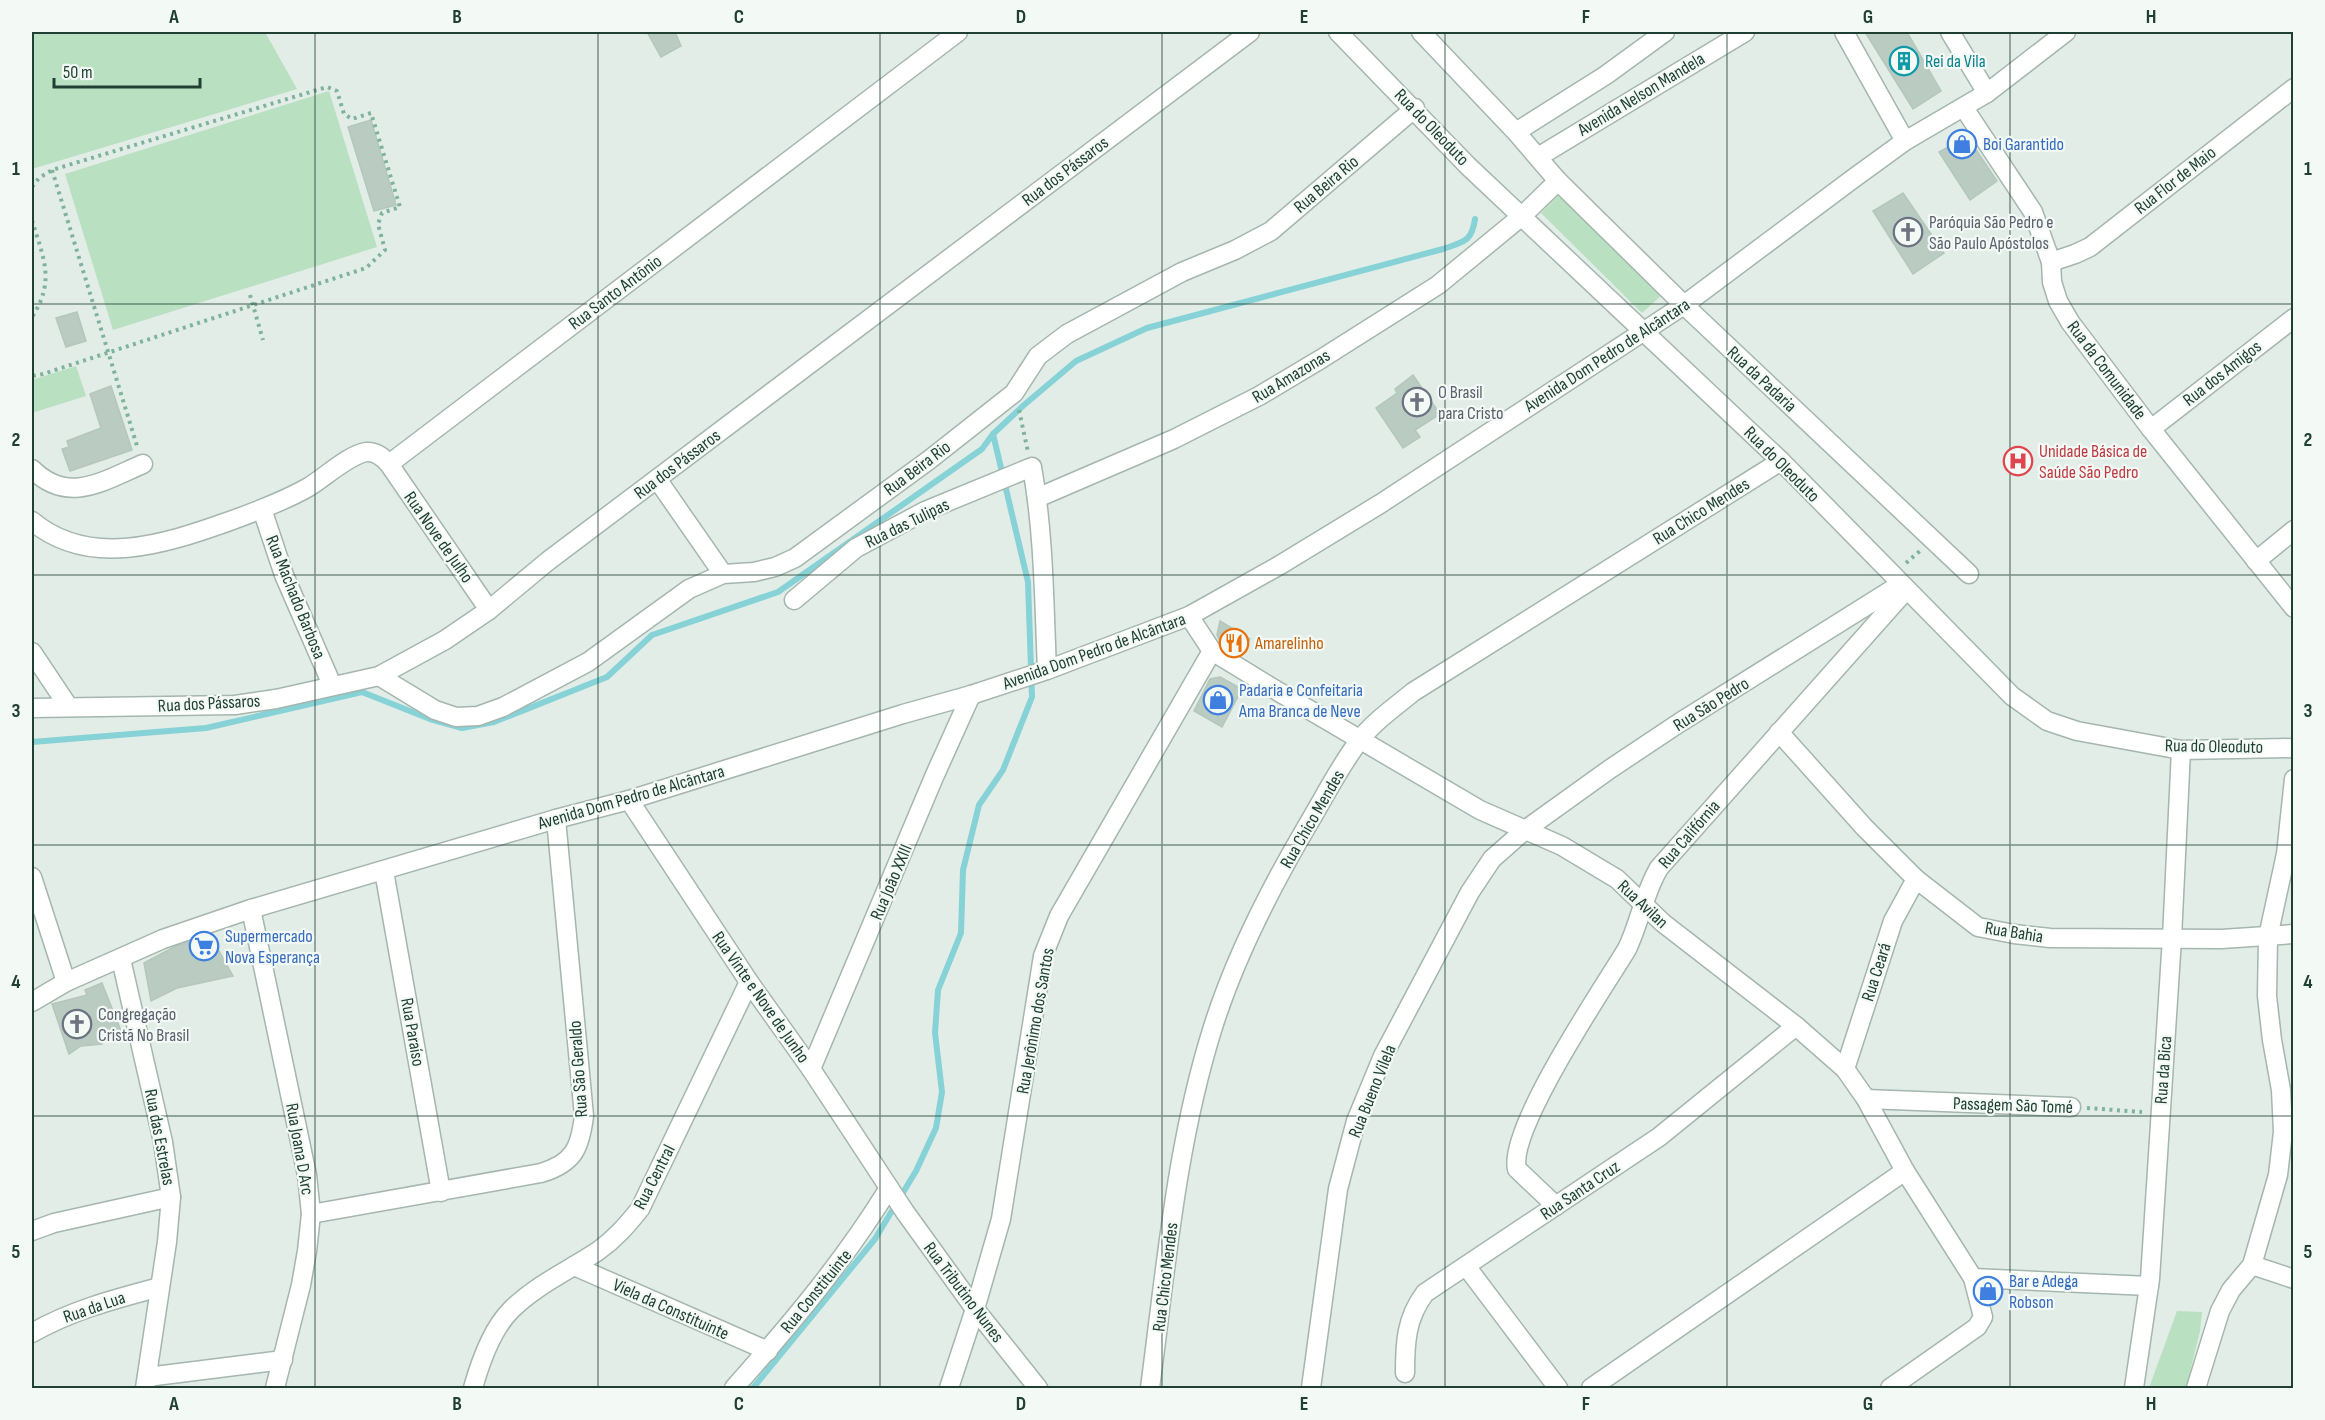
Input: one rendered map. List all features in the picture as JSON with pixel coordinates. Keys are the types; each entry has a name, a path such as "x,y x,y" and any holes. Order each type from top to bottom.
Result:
{"street":[{"name":"Rua Santo Antônio","path":"389,464 958,32"},
{"name":"Rua dos Pássaros","path":"32,708 235,705 276,699 379,675 445,640 489,610 548,561 1250,32"},
{"name":"Rua do Oleoduto","path":"1338,32 1468,166 1781,461 2012,696 2047,721 2077,732 2181,750 2294,748"},
{"path":"1421,32 1516,132 1558,181"},
{"name":"Avenida Nelson Mandela","path":"1538,157 1745,32"},
{"path":"1844,32 1905,141"},
{"path":"1950,32 1987,93"},
{"name":"Avenida Dom Pedro de Alcântara","path":"32,1002 66,982 163,939 251,909 556,819 629,800 903,714 1003,686 1188,616 1280,565 1380,504 1684,305 1905,141 1987,93 2066,32"},
{"name":"Avenida Nelson Mandela","path":"1516,132 1606,75 1656,33"},
{"name":"Rua Flor de Maio","path":"2051,262 2090,247 2294,88"},
{"name":"Rua Beira Rio","path":"379,675 435,710 456,717 478,716 503,707 588,662 688,589 723,574 754,572 775,567 795,558 1014,393 1038,356 1067,334 1182,272 1235,250 1271,231 1414,108"},
{"name":"Rua da Comunidade","path":"1964,108 2033,212 2051,262 2052,282 2058,301 2070,322 2151,429 2294,608"},
{"name":"Rua Amazonas","path":"1037,498 1174,439 1259,396 1438,285 1522,216 1558,181"},
{"name":"Rua da Padaria","path":"1558,181 1684,305 1969,574"},
{"name":"Rua dos Amigos","path":"2151,429 2294,318"},
{"path":"32,521 56,537 77,545 102,549 123,549 171,541 262,509 306,488 358,454 369,452 377,454 389,464"},
{"name":"Rua Chico Mendes","path":"1150,1389 1180,1163 1213,1026 1240,958 1286,863 1359,740 1383,716 1413,693 1781,461"},
{"path":"32,469 48,483 69,489 102,481 143,464"},
{"name":"Rua Nove de Julho","path":"389,464 489,610"},
{"path":"1027,466 1037,498 1041,672"},
{"name":"Rua das Tulipas","path":"795,600 856,548 925,511 980,489 1027,466"},
{"path":"657,479 723,574"},
{"name":"Rua Machado Barbosa","path":"262,509 284,575 332,685"},
{"path":"2256,561 2294,530"},
{"name":"Rua Califórnia","path":"1556,1206 1517,1169 1515,1162 1517,1152 1531,1112 1548,1079 1627,949 1636,930 1650,883 1659,868 1779,732 1900,583"},
{"name":"Rua São Pedro","path":"1525,830 1679,723 1900,583"},
{"name":"Rua Avilan","path":"1188,616 1212,651 1480,810 1562,846 1617,879 1663,923 1796,1026 1845,1069 1866,1099 1905,1171 1972,1278 1982,1310 1981,1322 1977,1327 1890,1389"},
{"name":"Rua Jerônimo dos Santos","path":"949,1389 1001,1219 1043,956 1059,916 1212,651"},
{"path":"32,652 68,706"},
{"name":"Rua João XXIII","path":"811,1069 934,777 971,696"},
{"name":"Rua Bahia","path":"1779,732 1863,827 1916,879 1978,927 2050,938 2268,937 2294,934"},
{"name":"Rua da Bica","path":"2133,1389 2149,1286 2172,938 2181,750"},
{"path":"2196,1389 2220,1311 2231,1290 2252,1265 2278,1175 2283,1132 2281,1090 2267,996 2268,937 2286,854 2294,779"},
{"name":"Rua Vinte e Nove de Junho","path":"629,800 891,1191"},
{"name":"Rua São Geraldo","path":"311,1214 542,1173 559,1168 573,1154 581,1137 584,1116 556,819"},
{"name":"Rua Bueno Vilela","path":"1311,1389 1338,1189 1356,1121 1383,1056 1470,892 1492,859 1525,830"},
{"name":"Rua Paraíso","path":"384,871 441,1192"},
{"path":"32,877 66,982"},
{"name":"Rua Ceará","path":"1845,1069 1893,921 1916,879"},
{"name":"Rua Joana D Arc","path":"251,909 307,1175 311,1214 301,1285 275,1389"},
{"name":"Rua das Estrelas","path":"121,959 163,1142 171,1197 167,1242 146,1383"},
{"name":"Rua Central","path":"472,1389 493,1337 509,1312 534,1289 574,1266 621,1232 640,1209 749,982"},
{"name":"Rua Santa Cruz","path":"1405,1373 1406,1338 1410,1317 1416,1304 1425,1293 1659,1137 1796,1026"},
{"name":"Passagem São Tomé","path":"1866,1099 2071,1107"},
{"path":"1591,1389 1905,1171"},
{"name":"Rua Tributino Nunes","path":"891,1191 975,1309 1038,1389"},
{"name":"Rua Constituinte","path":"734,1389 832,1273 891,1191"},
{"path":"32,1231 54,1223 171,1197"},
{"path":"2252,1265 2294,1279"},
{"name":"Viela da Constituinte","path":"574,1266 768,1351"},
{"path":"1466,1266 1557,1389"},
{"path":"1972,1278 2149,1286"},
{"name":"Rua da Lua","path":"32,1334 51,1322 95,1304 160,1287"},
{"path":"146,1383 283,1360"}],"path":[{"path":"32,187 39,178 52,170 327,87 337,91 344,114 352,119 371,113 400,207 382,213 378,224 385,250 366,268 32,376"},
{"path":"52,170 143,464"},
{"path":"32,220 46,273 43,295 32,317"},
{"path":"250,295 263,340"},
{"path":"1018,405 1027,466"},
{"path":"1900,583 1932,539"},
{"name":"Passagem São Tomé","path":"2071,1107 2160,1113"}],"green space":[{"path":"32,32 265,32 297,89 32,169"},
{"path":"329,91 377,247 113,330 65,174"},
{"path":"1562,192 1664,293 1642,313 1541,213"},
{"path":"76,366 86,396 32,411 32,380"},
{"path":"2177,1311 2202,1312 2200,1331 2186,1388 2149,1388"}],"building":[{"path":"647,32 675,32 681,46 661,57"},
{"name":"Rei da Vila","path":"1865,32 1907,32 1941,91 1913,109"},
{"path":"371,120 396,205 374,211 348,127"},
{"path":"1963,139 1969,139 1997,181 1970,200 1939,152"},
{"name":"Paróquia São Pedro e São Paulo Apóstolos","path":"1903,193 1944,253 1913,274 1873,211"},
{"path":"77,312 86,341 66,347 56,318"},
{"path":"1413,375 1440,414 1415,430 1420,437 1403,448 1376,408 1397,393 1395,389"},
{"path":"111,386 132,450 70,471 62,449 69,447 67,441 101,428 90,394"},
{"name":"Amarelinho","path":"1220,621 1250,639 1241,655 1220,642 1217,635"},
{"name":"Padaria e Confeitaria Ama Branca de Neve","path":"1220,677 1242,689 1222,727 1194,711 1210,679"},
{"path":"210,935 233,976 177,988 151,1001 144,963 174,947"},
{"name":"Congregação Cristã No Brasil","path":"102,983 121,1031 99,1037 102,1044 81,1046 69,1054 52,1004 87,995 85,990"}],"waterway":[{"path":"32,742 206,728 362,692 430,719 462,728 494,722 607,677 652,635 778,592 982,449 993,434 1076,361 1147,328 1456,245 1469,237 1475,219"},
{"path":"753,1388 875,1239 916,1171 936,1128 942,1092 935,1033 938,990 961,933 963,870 979,805 1003,770 1032,697 1028,582 993,434"}],"place":[{"name":"Rei da Vila","path":"1904,61"},
{"name":"Boi Garantido","path":"1962,144"},
{"name":"Paróquia São Pedro e São Paulo Apóstolos","path":"1908,232"},
{"name":"O Brasil para Cristo","path":"1417,402"},
{"name":"Unidade Básica de Saúde São Pedro","path":"2018,461"},
{"name":"Amarelinho","path":"1234,643"},
{"name":"Padaria e Confeitaria Ama Branca de Neve","path":"1218,700"},
{"name":"Supermercado Nova Esperança","path":"204,946"},
{"name":"Congregação Cristã No Brasil","path":"77,1024"},
{"name":"Bar e Adega Robson","path":"1988,1291"}]}
